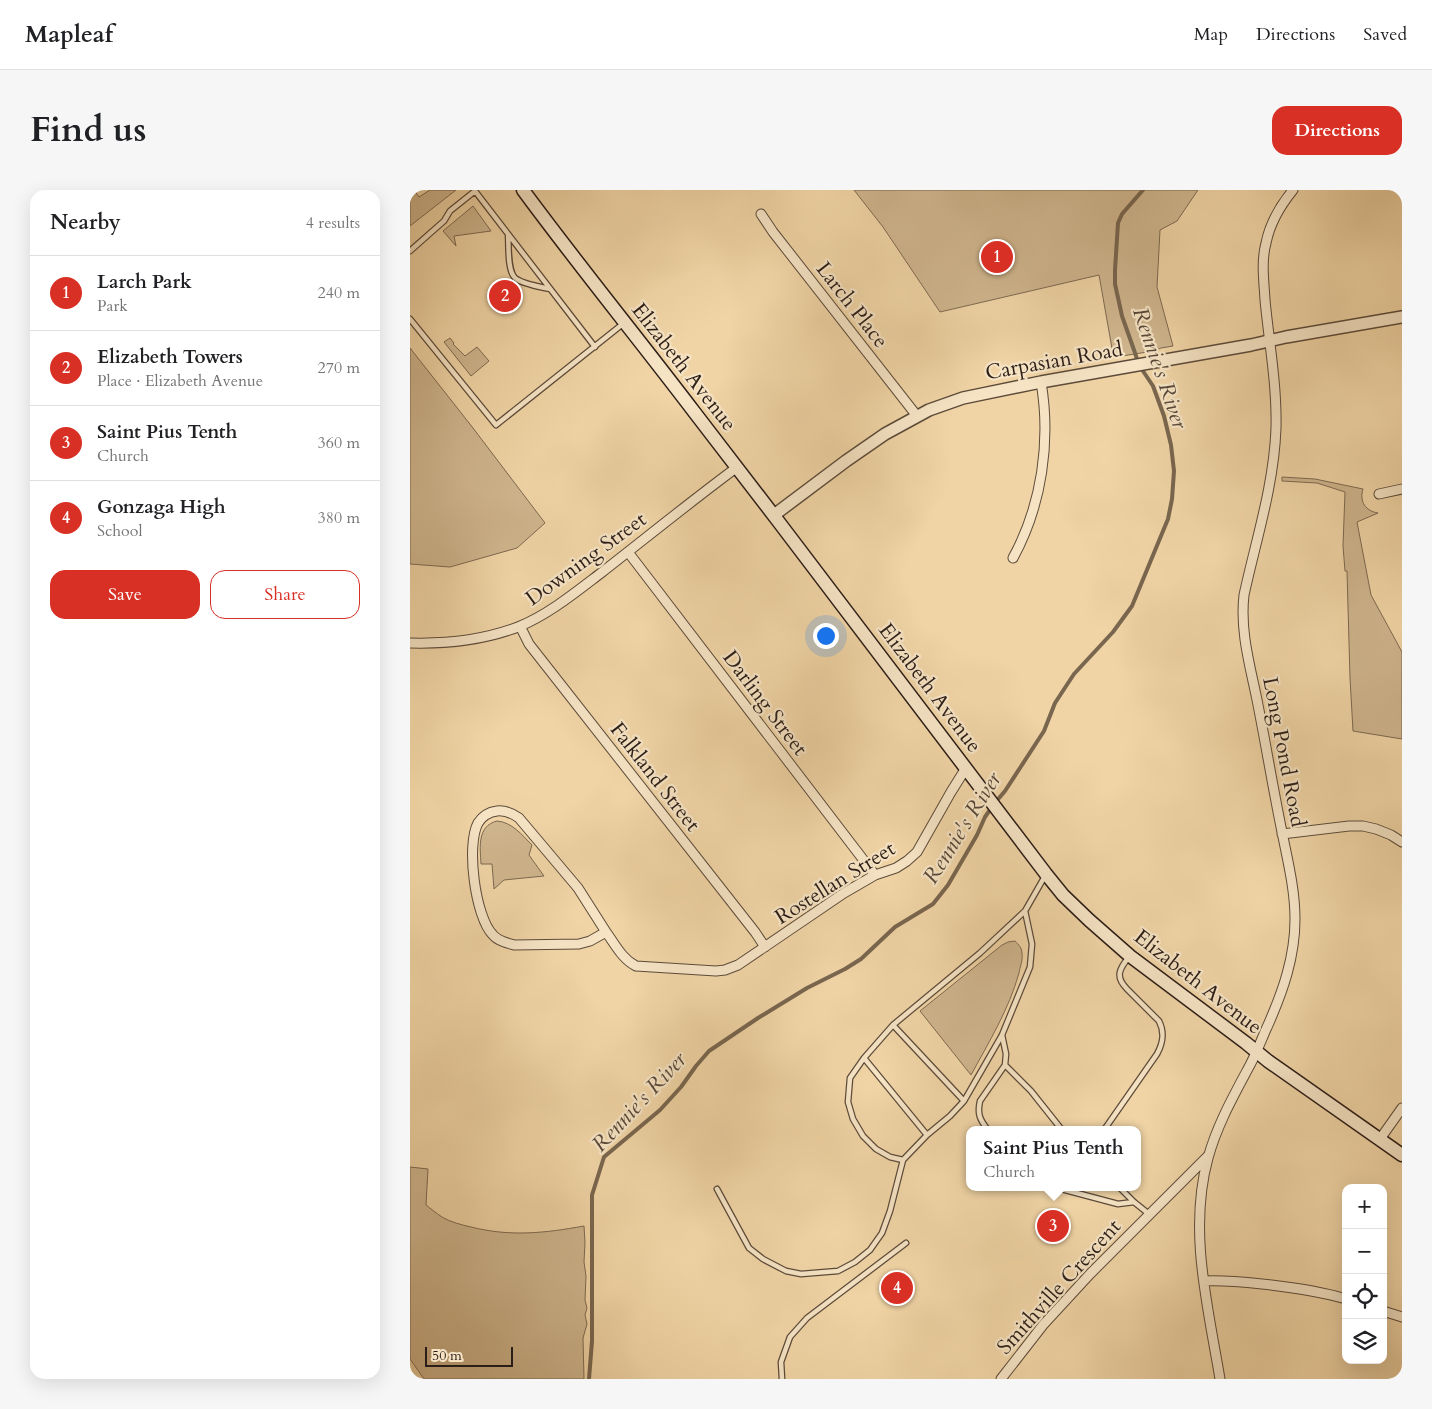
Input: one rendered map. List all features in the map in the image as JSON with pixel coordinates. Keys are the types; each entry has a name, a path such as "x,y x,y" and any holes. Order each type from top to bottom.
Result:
{"main road":[{"name":"Elizabeth Avenue","path":"523,190 1063,894 1130,956 1268,1061 1402,1155"}],"street":[{"name":"Long Pond Road","path":"1208,1156 1220,1125 1256,1052 1286,982 1294,945 1295,920 1291,872 1247,652 1242,608 1271,478 1274,448 1276,410 1263,266 1265,244 1276,214 1293,190"},
{"name":"Larch Place","path":"762,214 773,232 917,416"},
{"name":"Carpasian Road","path":"774,515 860,450 885,434 917,416 962,398 1402,317"},
{"path":"1013,558 1024,538 1028,525 1045,448 1045,409 1041,382"},
{"name":"Downing Street","path":"410,643 436,643 476,639 520,626 572,594 736,468"},
{"path":"1379,494 1402,489"},
{"name":"Darling Street","path":"628,552 874,876"},
{"name":"Falkland Street","path":"520,626 529,644 765,947"},
{"name":"Rostellan Street","path":"606,932 590,941 579,944 514,945 493,936 481,912 476,894 474,874 474,832 485,814 502,811 511,813 518,818 573,882 606,932 629,962 636,966 646,967 706,971 725,970 738,965 844,893 874,876 896,868 917,852 950,792 966,768"},
{"path":"1282,834 1363,826 1376,829 1402,842"},
{"path":"1380,1139 1402,1108"},
{"path":"1208,1156 1199,1216 1200,1246 1220,1379"},
{"name":"Smithville Crescent","path":"1001,1379 1043,1325 1090,1274 1208,1156"},
{"path":"1204,1281 1241,1282 1301,1289 1342,1298"},
{"path":"1387,1312 1402,1317"}],"lane":[{"path":"410,251 444,221 450,211 476,191 595,346"},
{"path":"508,234 510,270 515,278 551,290"},
{"path":"410,319 496,425 625,322"},
{"path":"903,1160 890,1157 876,1149 863,1136 853,1119 848,1102 850,1078 864,1058 893,1025 980,953 1025,911 1046,874"},
{"path":"716,1189 749,1248 763,1260 786,1271 801,1274 838,1271 855,1262 870,1250 882,1233 890,1211 903,1160 964,1101 1002,1035 1030,968 1032,944 1025,911"},
{"path":"1107,1126 1162,1044 1162,1026 1159,1021 1127,990 1120,979 1120,971 1130,956"},
{"path":"893,1025 964,1101"},
{"path":"985,1126 979,1118 978,1107 980,1101 1005,1065 1006,1054 1002,1035"},
{"path":"864,1058 927,1135"},
{"path":"1005,1065 1031,1091 1059,1126"},
{"path":"1069,1191 1118,1204 1134,1202"},
{"path":"1123,1191 1149,1214"},
{"path":"782,1379 781,1362 790,1337 807,1318 906,1244"}],"shaded area":[{"path":"410,190 414,190 419,197 430,190 456,190 410,226"},
{"path":"854,190 1198,190 1177,221 1160,230 1157,287 1173,346 1109,358 1113,354 1099,275 940,312 883,227"},
{"path":"473,206 491,231 454,236 456,246 443,231"},
{"path":"450,338 453,344 465,356 477,347 489,361 471,376 444,342"},
{"path":"410,348 545,523 517,548 450,567 410,564"},
{"path":"1282,477 1315,479 1363,489 1362,498 1364,505 1378,513 1357,522 1371,595 1402,652 1402,739 1353,731 1347,571 1345,571 1343,546 1345,492 1317,483 1282,481"},
{"path":"497,821 512,826 532,845 529,855 544,876 504,880 494,889 492,864 481,864 480,844 486,827"},
{"path":"1015,941 1021,948 1022,961 1015,986 998,1025 971,1075 920,1011 1002,945"},
{"path":"410,1167 428,1169 426,1205 442,1217 456,1223 486,1230 514,1233 556,1231 584,1226 585,1300 587,1308 585,1315 587,1324 583,1338 584,1379 424,1379 410,1359"}],"waterway":[{"name":"Rennie's River","path":"589,1379 592,1341 592,1195 604,1157 660,1110 709,1051 807,988 861,959 895,927 933,904 948,885 977,835 985,817 1005,791 1044,731 1055,703 1074,674 1113,632 1132,606 1168,519 1174,471 1171,445 1164,416 1153,386 1139,365 1122,316 1115,284 1118,223 1122,214 1143,190"}],"place":[{"name":"Larch Park","path":"997,257"},
{"name":"Elizabeth Towers","path":"505,296"},
{"name":"Saint Pius Tenth","path":"1053,1226"},
{"name":"Gonzaga High","path":"897,1288"}]}
